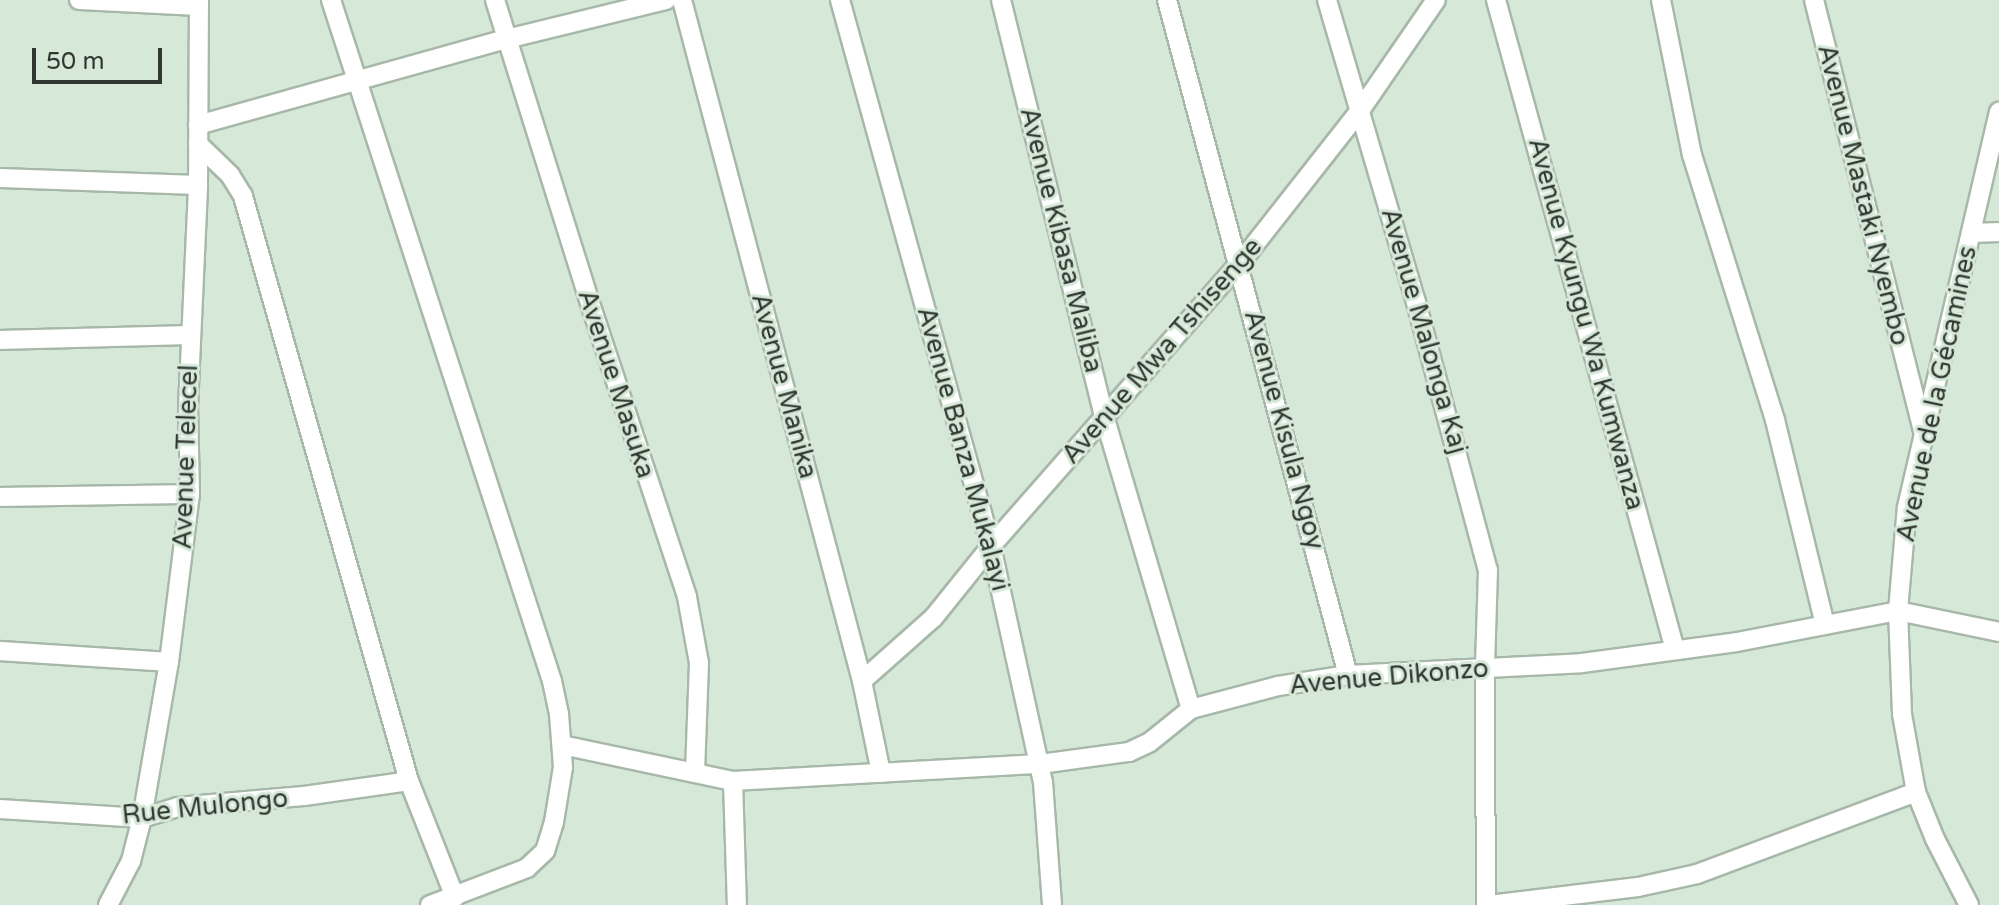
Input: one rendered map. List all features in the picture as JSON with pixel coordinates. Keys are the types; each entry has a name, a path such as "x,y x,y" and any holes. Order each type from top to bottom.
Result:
{"street":[{"path":"79,0 199,3"},
{"path":"331,0 355,82 552,681 562,745 554,822 545,851 527,868 430,905"},
{"name":"Avenue Masuka","path":"495,0 692,617 699,663 695,773"},
{"path":"455,897 409,781 243,196 198,134 355,82 506,39 666,0"},
{"name":"Avenue Manika","path":"682,0 862,681 881,773"},
{"name":"Avenue Banza Mukalayi","path":"840,0 991,546 1040,764 1046,803 1052,905"},
{"name":"Avenue Kibasa Maliba","path":"1001,0 1105,419 1191,709"},
{"name":"Avenue Kisula Ngoy","path":"1167,0 1348,675"},
{"name":"Avenue Malonga Kaj","path":"1327,0 1361,109 1485,550 1490,591 1485,668 1487,905"},
{"name":"Avenue Mwa Tshisenge","path":"862,681 934,617 991,546 1240,263 1361,109 1436,0"},
{"name":"Avenue Kyungu Wa Kumwanza","path":"1496,0 1675,650"},
{"path":"1661,0 1692,155 1769,397 1825,625"},
{"name":"Avenue Mastaki Nyembo","path":"1814,0 1924,436"},
{"name":"Avenue Telecel","path":"108,905 131,861 142,818 169,662 190,494 199,3"},
{"name":"Avenue de la Gécamines","path":"1969,905 1935,839 1916,792 1902,714 1898,611 1907,507 1999,112"},
{"path":"0,178 198,185"},
{"path":"1971,233 1999,232"},
{"path":"0,340 191,335"},
{"path":"0,497 190,494"},
{"path":"1898,611 1999,632"},
{"name":"Avenue Dikonzo","path":"562,745 733,781 1040,764 1129,752 1150,742 1191,709 1278,686 1348,675 1568,664 1675,650 1898,611"},
{"path":"0,651 169,662"},
{"name":"Rue Mulongo","path":"0,809 142,818 177,807 304,796 409,781"},
{"path":"733,781 737,905"},
{"path":"1487,905 1567,897 1683,878 1916,792"}]}
